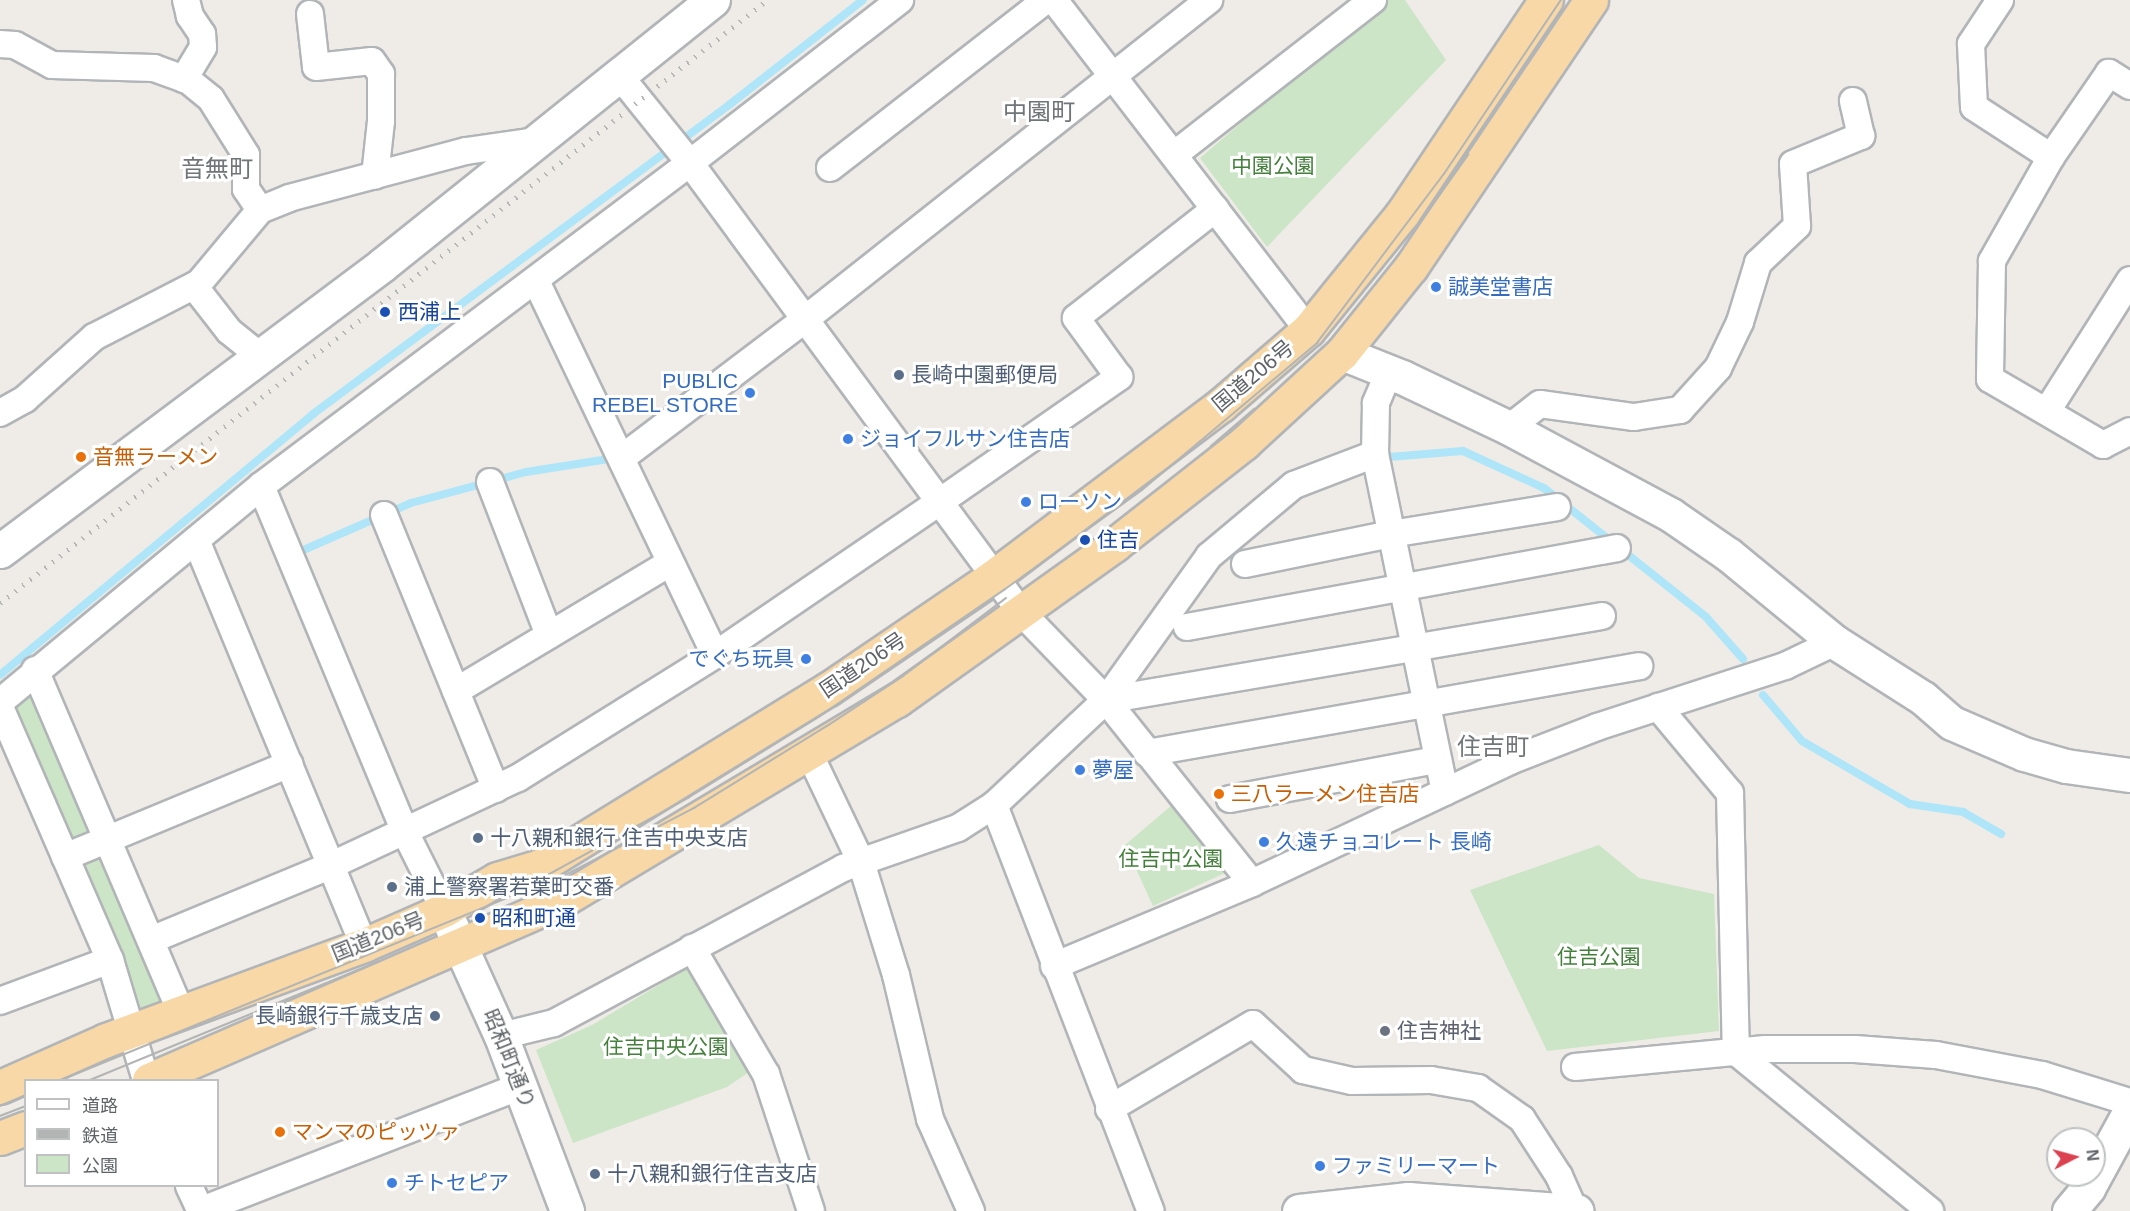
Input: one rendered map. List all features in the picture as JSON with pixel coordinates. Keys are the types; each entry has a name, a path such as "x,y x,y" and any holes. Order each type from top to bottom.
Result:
{"highway":[{"name":"国道206号","path":"0,1087 129,1032 364,945 444,910 497,879 540,866 635,810 828,689 994,576 1221,405 1308,330 1402,214 1546,0"},
{"name":"国道206号","path":"149,1079 462,946 559,902 810,755 897,700 1114,545 1244,443 1342,353 1411,267 1591,0"},
{"path":"0,1138 24,1129"}],"street":[{"path":"184,80 203,47 202,34 190,16 186,0"},
{"path":"0,551 260,356 537,141 713,0"},
{"path":"0,702 35,670 261,486 536,281 900,0"},
{"path":"830,168 1046,0"},
{"path":"1054,0 1111,77 1175,154 1308,330"},
{"path":"623,457 803,321 1209,0"},
{"path":"1175,154 1373,0"},
{"path":"2000,0 1971,44 1974,107 2051,157"},
{"path":"310,14 316,67 372,61 381,74 381,121 375,176"},
{"path":"0,44 15,45 52,65 143,67 184,80 211,99 246,156 246,189 260,210"},
{"path":"2130,86 2109,73 2051,157 1992,261 1990,379 2103,445 2130,431"},
{"path":"619,75 690,163 803,321 1020,611 1106,700 1252,883"},
{"path":"1509,428 1540,404 1634,417 1680,410 1718,369 1740,322 1758,263 1797,226 1793,164 1861,136 1853,100"},
{"path":"0,413 25,399 94,337 194,286 260,210 289,198 466,152 537,141"},
{"path":"151,940 332,865 496,789 715,655 938,503 1119,377 1076,318 1215,208"},
{"path":"2047,411 2130,280"},
{"path":"536,281 623,457 670,563 715,655"},
{"path":"194,286 229,331 260,356"},
{"path":"1342,353 1389,372 1509,428 1671,515 1729,555 1835,642 1923,698 1952,723 1989,740 2066,766 2130,775"},
{"path":"1389,372 1376,403 1375,454 1445,792"},
{"path":"501,1036 554,1023 692,948 861,862 958,828 993,805 1106,700 1209,556 1294,485 1375,454"},
{"path":"490,482 549,635"},
{"path":"261,486 405,832 444,910"},
{"path":"1245,564 1392,534 1557,507"},
{"path":"384,515 496,789"},
{"path":"196,540 364,945"},
{"path":"1186,627 1402,590 1617,548"},
{"path":"456,691 670,563"},
{"path":"1106,700 1602,616"},
{"path":"1054,966 1252,883 1445,792 1586,731 1785,666 1835,642"},
{"path":"1147,753 1638,666"},
{"path":"35,670 181,1012"},
{"path":"0,707 110,960 129,1032 147,1079"},
{"path":"1658,707 1730,793 1736,1052 1930,1211"},
{"path":"810,755 861,862 896,975 930,1119 971,1211"},
{"path":"1230,799 1437,760"},
{"path":"65,857 109,841 290,764"},
{"path":"993,805 1109,1109 1151,1211"},
{"name":"昭和町通り","path":"444,910 501,1036 567,1211"},
{"path":"692,948 766,1074 811,1211"},
{"path":"0,1001 110,960"},
{"path":"1109,1109 1253,1024 1303,1070 1352,1081 1431,1080 1478,1088 1522,1119 1559,1176 1575,1211 1408,1199 1299,1211"},
{"path":"1575,1067 1736,1052 1855,1049 1936,1055 2042,1076 2130,1102"},
{"path":"190,1187 199,1211 521,1086"},
{"path":"2069,1211 2088,1188 2130,1111"}],"green space":[{"name":"中園公園","path":"1384,0 1405,0 1446,60 1267,247 1200,158"},
{"path":"35,688 103,838 67,851 8,710"},
{"name":"住吉中公園","path":"1172,805 1225,873 1153,906 1125,845"},
{"name":"住吉公園","path":"1599,845 1639,878 1714,894 1719,1031 1547,1051 1470,890"},
{"path":"107,848 172,1008 133,1025 72,862"},
{"name":"住吉中央公園","path":"689,967 749,1072 727,1087 573,1143 536,1050 592,1025"}],"waterway":[{"path":"0,675 313,414 729,105 863,0"},
{"path":"1389,457 1463,451 1544,488 1706,617 1743,659"},
{"path":"292,555 411,503 526,472 615,458"},
{"path":"1763,695 1802,741 1910,804 1963,812 2001,834"}],"tram line":[{"path":"63,1079 506,898 688,798 820,716 1004,590 1142,490 1317,343 1444,174 1561,0"},
{"path":"1419,224 1468,155"},
{"path":"1211,446 1254,409"},
{"path":"546,885 694,808 827,726 903,676 1006,598"},
{"path":"92,1079 380,961"},
{"path":"0,1106 24,1096"},
{"path":"0,1116 24,1107"}],"railway":[{"path":"0,603 767,0"}],"place":[{"name":"誠美堂書店","path":"1436,287"},
{"name":"西浦上","path":"385,312"},
{"name":"長崎中園郵便局","path":"899,375"},
{"name":"PUBLIC REBEL STORE","path":"750,393"},
{"name":"ジョイフルサン住吉店","path":"848,439"},
{"name":"音無ラーメン","path":"81,457"},
{"name":"ローソン","path":"1026,502"},
{"name":"住吉","path":"1085,540"},
{"name":"でぐち玩具","path":"806,659"},
{"name":"夢屋","path":"1080,770"},
{"name":"三八ラーメン住吉店","path":"1219,794"},
{"name":"十八親和銀行 住吉中央支店","path":"478,838"},
{"name":"久遠チョコレート 長崎","path":"1264,842"},
{"name":"浦上警察署若葉町交番","path":"392,887"},
{"name":"昭和町通","path":"480,918"},
{"name":"長崎銀行千歳支店","path":"435,1016"},
{"name":"住吉神社","path":"1385,1031"},
{"name":"マンマのピッツァ","path":"280,1132"},
{"name":"ファミリーマート","path":"1320,1166"},
{"name":"十八親和銀行住吉支店","path":"595,1174"},
{"name":"チトセピア","path":"392,1183"}],"district":[{"name":"中園町","path":"1039,112"},
{"name":"音無町","path":"217,169"},
{"name":"住吉町","path":"1493,747"}]}
